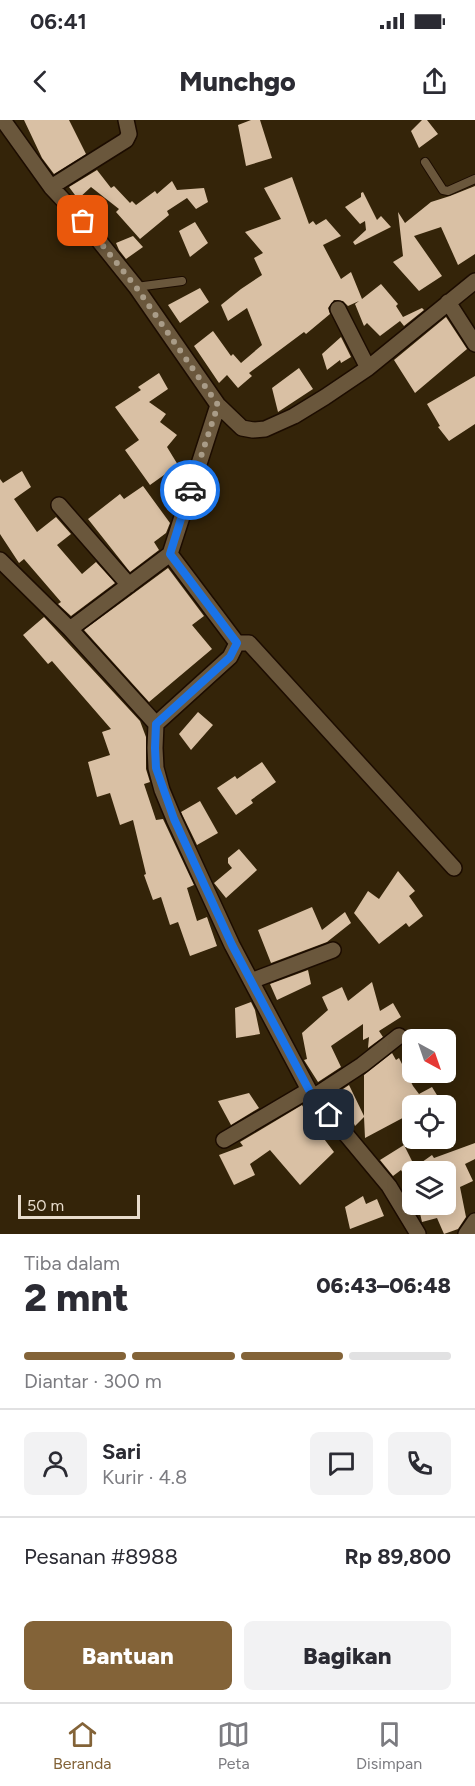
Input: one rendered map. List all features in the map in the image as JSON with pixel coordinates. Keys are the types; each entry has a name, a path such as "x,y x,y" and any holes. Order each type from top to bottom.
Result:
{"street":[{"path":"3,120 51,187 83,221 136,287 218,405 242,428 265,429 325,398 368,368 475,280"},
{"path":"51,187 126,140 129,134 126,120"},
{"path":"448,302 475,344"},
{"path":"338,309 368,368"},
{"path":"70,629 170,554 218,405"},
{"path":"59,505 129,585"},
{"path":"170,554 237,643"},
{"path":"0,560 70,629 156,724 156,768 162,790 232,945 311,1094 389,1186 418,1234"},
{"path":"156,724 230,657 237,643"},
{"path":"237,643 249,643 454,868"},
{"path":"251,981 333,950"},
{"path":"224,1140 362,1065 399,1036"},
{"path":"466,1234 475,1221"}],"lane":[{"path":"425,162 443,190 448,191 475,179"},
{"path":"136,287 182,281"}],"building":[{"path":"24,120 69,120 86,154 54,174 42,158"},
{"path":"251,120 260,120 272,158 246,166 238,125"},
{"path":"422,120 427,120 438,134 419,148 411,131"},
{"path":"97,170 111,188 114,186 130,203 132,201 136,205 155,191 157,194 172,181 177,190 204,188 208,202 196,209 187,198 167,211 169,215 140,239 116,212 119,209 91,187 78,199 69,187"},
{"path":"292,177 309,224 313,221 316,225 326,219 341,236 323,245 341,279 351,272 362,299 381,284 398,304 396,306 403,317 422,308 424,310 404,326 400,321 380,336 367,323 364,326 355,304 359,301 348,306 343,301 334,300 328,308 330,314 306,334 304,332 249,373 252,376 238,388 227,375 219,383 194,346 213,331 231,356 233,354 241,363 262,345 247,308 228,321 221,305 262,275 254,258 263,253 245,232 281,219 264,188"},
{"path":"475,186 475,254 458,265 441,227 414,236 442,276 419,291 393,262 403,256 398,212 405,223 431,202"},
{"path":"363,192 377,220 381,216 391,227 355,245 353,242 366,230 365,221 360,224 345,207 361,197"},
{"path":"195,222 208,243 190,257 179,231"},
{"path":"133,236 143,247 126,259 116,243"},
{"path":"200,288 209,302 180,323 168,305"},
{"path":"446,317 467,349 415,393 394,360"},
{"path":"341,337 351,357 341,363 340,360 327,370 322,354"},
{"path":"299,368 313,389 278,412 272,388"},
{"path":"159,373 168,389 149,402 166,414 160,422 177,435 167,447 178,465 150,485 125,450 139,440 115,407 141,390 138,387"},
{"path":"475,376 475,424 449,441 438,427 440,426 427,404"},
{"path":"22,471 31,487 14,499 37,532 56,517 71,534 57,545 82,574 96,562 115,583 71,616 58,604 61,602 24,559 19,563 0,534 0,479 3,483"},
{"path":"143,486 170,523 166,533 154,542 159,550 130,572 88,519 120,494 124,499"},
{"path":"168,568 204,616 192,625 212,649 149,702 84,630"},
{"path":"44,617 140,721 146,737 146,769 150,782 144,784 156,820 163,819 194,885 187,888 197,921 207,917 217,946 190,956 178,922 170,925 161,897 153,900 144,875 146,874 133,820 120,825 110,793 97,797 88,762 110,755 102,732 111,729 52,661 48,664 23,635"},
{"path":"198,712 213,725 191,750 179,734"},
{"path":"262,762 276,782 251,800 253,803 236,815 217,788 235,776 237,779"},
{"path":"200,801 218,833 197,845 181,812"},
{"path":"239,849 257,870 226,898 214,883 232,868 228,863 228,858"},
{"path":"398,871 415,891 409,896 423,916 409,927 406,923 379,944 354,913 368,891 379,899"},
{"path":"312,907 322,930 345,912 351,923 327,942 271,963 258,930"},
{"path":"308,970 311,984 277,1000 270,984"},
{"path":"372,982 380,1011 393,1003 401,1017 379,1031 383,1037 368,1048 369,1037 363,1040 363,1024 331,1046 341,1067 318,1082 304,1060 307,1059 302,1033 328,1010 322,997 342,987 348,1001"},
{"path":"251,1002 260,1034 236,1038 235,1008"},
{"path":"392,1053 396,1060 399,1058 402,1064 402,1083 412,1083 419,1094 432,1087 437,1095 402,1095 402,1118 365,1138 364,1117 355,1126 340,1091 349,1085 364,1116 364,1075"},
{"path":"249,1093 259,1108 231,1125 218,1101"},
{"path":"302,1105 334,1152 300,1185 270,1150 250,1164 255,1175 234,1185 219,1155 243,1146 240,1142"},
{"path":"475,1143 475,1159 465,1164 473,1181 460,1187 466,1217 458,1229 444,1234 437,1218 422,1222 420,1215 456,1215 456,1161 424,1161 432,1155 434,1158"},
{"path":"402,1146 402,1149 406,1149 412,1161 402,1161 402,1172 401,1170 393,1176 380,1160"},
{"path":"363,1196 366,1204 377,1199 384,1216 350,1229 345,1207"}],"way so far":[{"path":"83,221 136,287 218,405 190,490"}],"route":[{"path":"190,490 170,554 237,643 230,657 156,724 156,768 174,819 232,945 309,1090 329,1115"}]}
